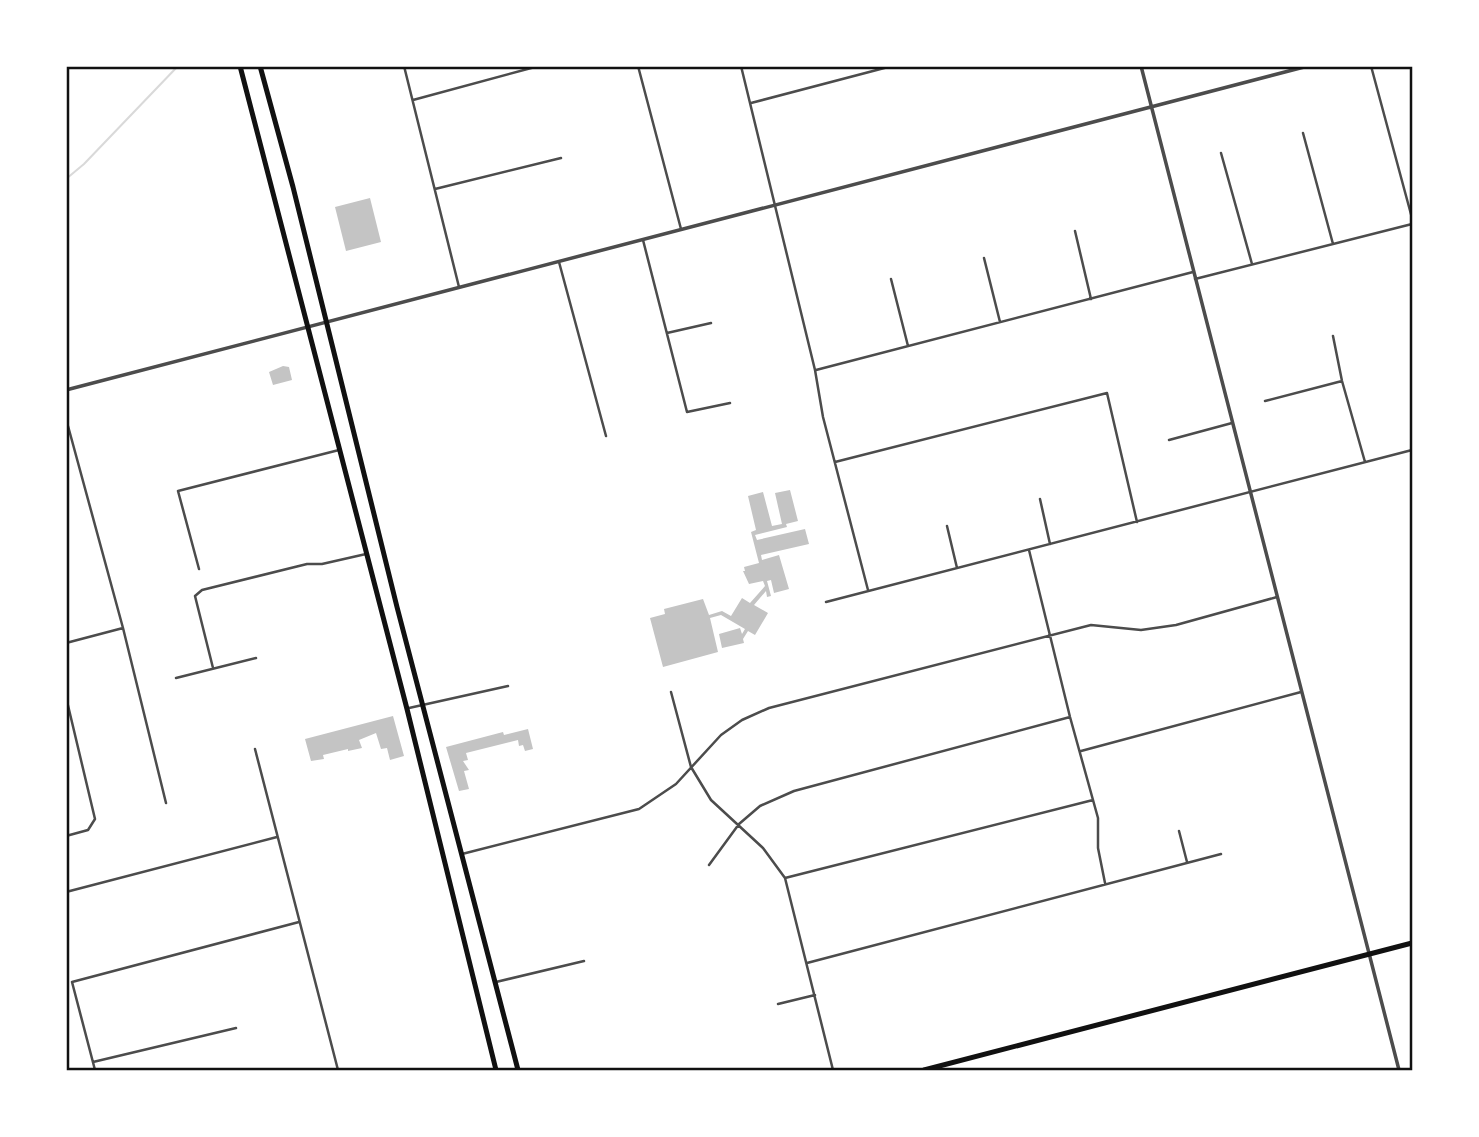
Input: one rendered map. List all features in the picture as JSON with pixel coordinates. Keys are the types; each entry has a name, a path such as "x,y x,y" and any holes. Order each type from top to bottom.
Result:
{"main road":[{"path":"240,66 407,709 496,1070"},
{"path":"260,66 422,705 518,1070"},
{"path":"924,1070 943,1068 1412,943"}],"street":[{"path":"404,66 459,288"},
{"path":"638,66 681,230"},
{"path":"741,66 815,370 823,416 869,592"},
{"path":"751,103 892,66"},
{"path":"1141,66 1399,1070"},
{"path":"66,390 1308,66"},
{"path":"1371,66 1412,218"},
{"path":"412,100 535,67"},
{"path":"1303,133 1333,244"},
{"path":"1220,153 1252,265"},
{"path":"434,189 561,158"},
{"path":"1194,280 1412,224"},
{"path":"1075,231 1091,299"},
{"path":"643,240 687,412 730,403"},
{"path":"984,258 1000,322"},
{"path":"559,262 606,436"},
{"path":"815,370 1192,272"},
{"path":"891,279 908,346"},
{"path":"667,333 711,323"},
{"path":"1333,336 1342,381 1365,463"},
{"path":"1265,401 1342,381"},
{"path":"835,463 1107,393 1138,522"},
{"path":"1169,440 1232,424"},
{"path":"68,426 123,628 166,803"},
{"path":"199,569 178,491 339,450"},
{"path":"826,602 1412,450"},
{"path":"1041,499 1051,544"},
{"path":"947,527 957,569"},
{"path":"1029,550 1070,718 1098,818 1098,848 1105,885"},
{"path":"213,668 195,596 202,590 307,564 322,564 366,554"},
{"path":"461,854 639,809 676,784 721,735 742,720 769,708 1091,625 1142,629 1175,625 1277,597"},
{"path":"66,643 123,628"},
{"path":"176,678 256,658"},
{"path":"407,709 508,685"},
{"path":"671,692 691,767 711,800 763,848 785,878 833,1070"},
{"path":"1081,751 1301,692"},
{"path":"66,696 95,820 88,831 66,836"},
{"path":"709,865 739,824 760,806 794,791 1070,718"},
{"path":"255,749 338,1070"},
{"path":"785,878 1093,800"},
{"path":"1179,831 1187,863"},
{"path":"66,892 277,837"},
{"path":"807,963 1221,854"},
{"path":"95,1070 72,982 299,922"},
{"path":"496,982 584,961"},
{"path":"778,1004 815,995"},
{"path":"93,1062 236,1028"}],"building":[{"path":"370,198 381,242 346,251 335,207"},
{"path":"283,366 289,367 292,380 273,385 269,372"},
{"path":"790,490 798,521 786,524 787,527 755,535 757,540 805,529 809,544 761,555 762,560 779,555 789,589 774,593 771,580 767,581 771,596 767,597 766,591 754,605 768,613 755,635 748,631 743,639 744,643 722,648 719,634 740,628 742,634 745,629 721,615 710,618 718,652 663,667 650,618 665,614 664,609 703,599 709,615 722,611 731,616 742,598 750,603 765,586 763,581 749,584 743,571 744,567 759,563 751,532 756,530 748,496 763,492 772,526 782,524 775,493"},
{"path":"393,716 404,756 390,760 387,748 381,749 376,733 359,740 362,748 323,755 324,759 311,761 305,739"},
{"path":"528,729 533,749 525,751 523,745 519,746 518,740 466,753 468,760 463,761 469,770 464,771 469,789 459,791 446,747 503,732 504,735"}],"waterway":[{"path":"66,179 84,164 178,66"}]}
